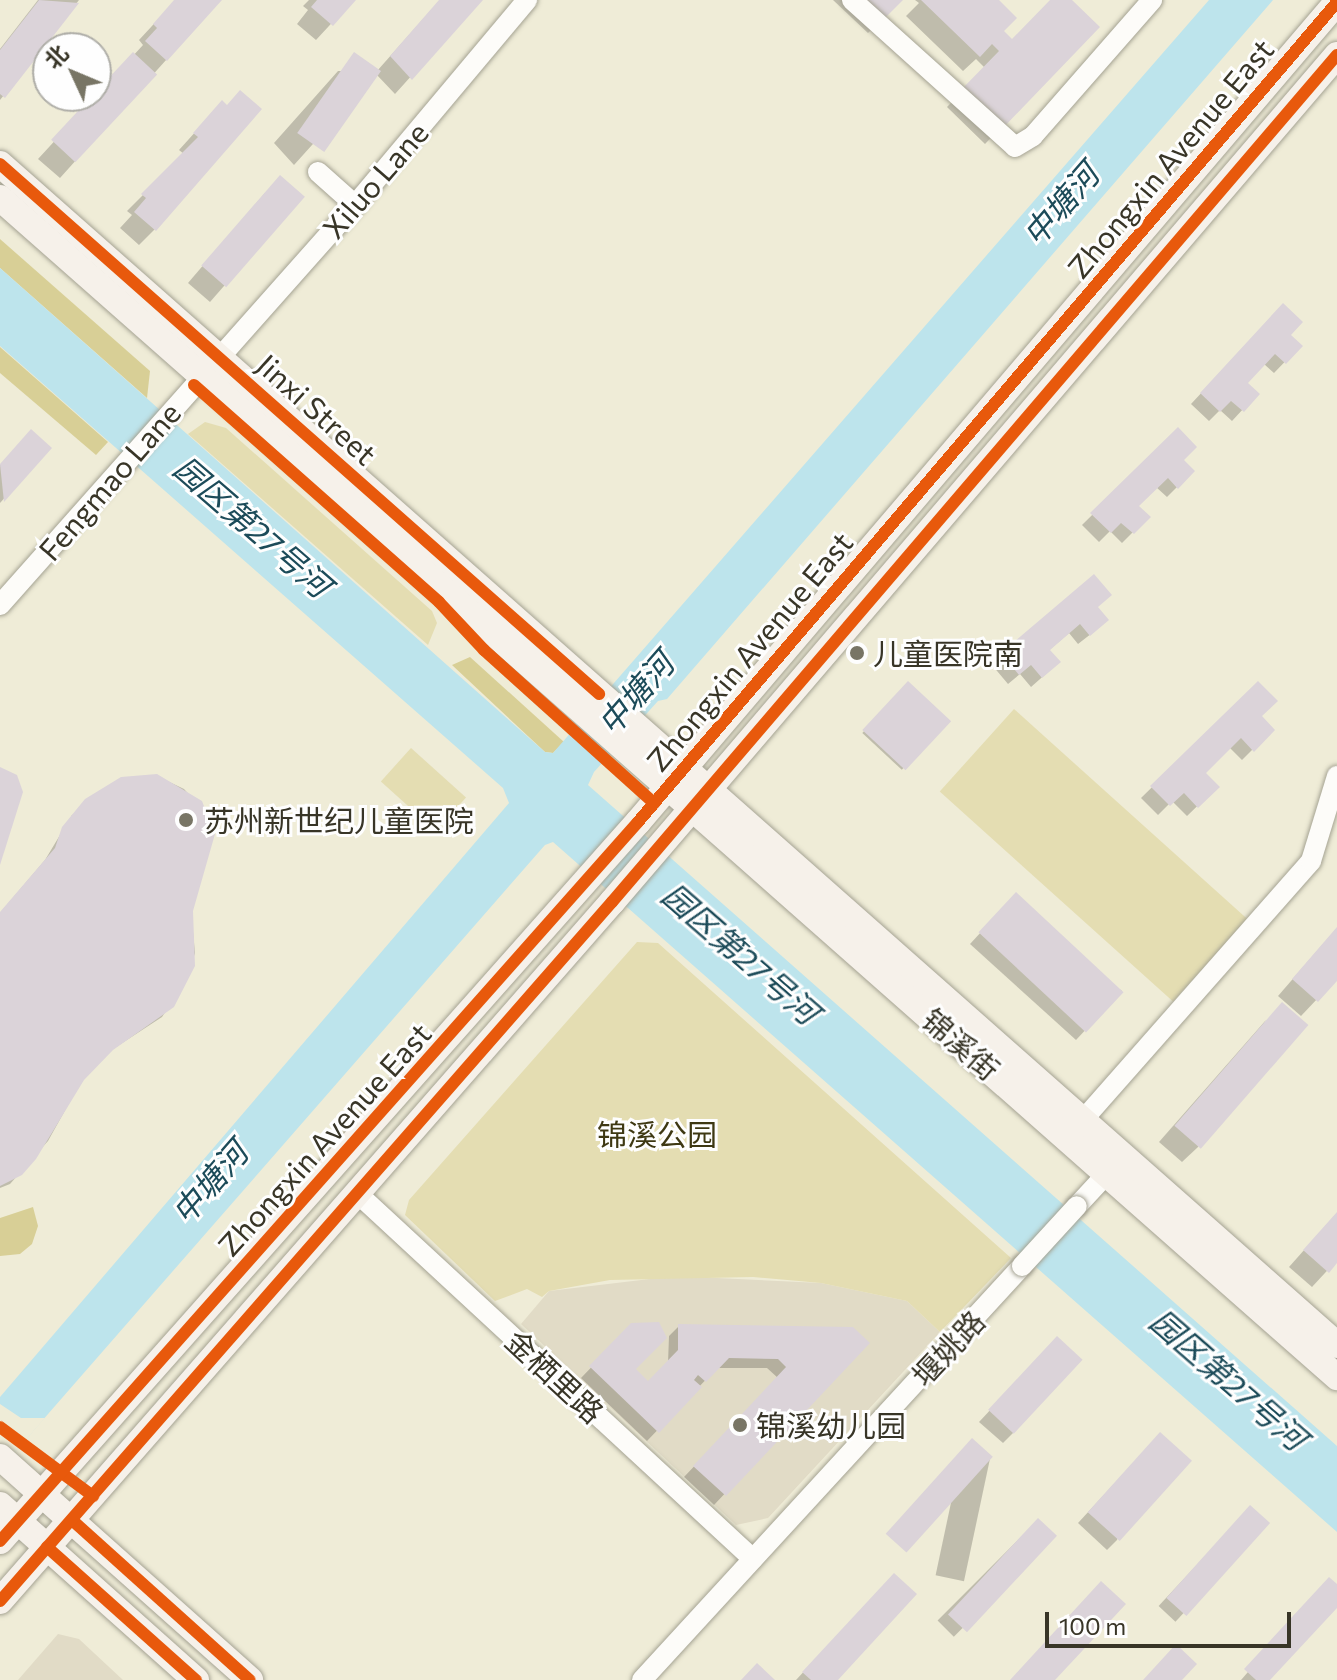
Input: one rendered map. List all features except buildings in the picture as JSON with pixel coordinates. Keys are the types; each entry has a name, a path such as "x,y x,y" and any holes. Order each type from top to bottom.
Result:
{"main road":[{"name":"Zhongxin Avenue East","path":"0,1541 9,1513 42,1493 638,822 1337,2"},
{"name":"Zhongxin Avenue East","path":"0,1601 612,902 1337,55"},
{"name":"Jinxi Street","path":"0,164 210,367"},
{"name":"Jinxi Street","path":"0,198 210,367 591,703"},
{"name":"锦溪街","path":"591,703 1115,1165 1337,1377"},
{"name":"锦溪街","path":"700,798 1082,1121 1115,1165 1337,1345"},
{"path":"3,1460 250,1680"},
{"path":"9,1513 196,1680"}],"street":[{"name":"Xiluo Lane","path":"210,367 355,205 527,0"},
{"path":"852,0 1015,147 1033,136 1151,0"},
{"path":"318,172 355,205"},
{"name":"Fengmao Lane","path":"0,605 210,367"},
{"path":"1082,1121 1311,861 1337,776"},
{"name":"堰姚路","path":"642,1680 1115,1165"},
{"name":"金栖里路","path":"357,1193 753,1559"}],"shaded area":[{"path":"0,239 150,371 147,398 0,268"},
{"path":"0,347 108,442 96,455 0,373"},
{"path":"470,657 564,742 553,753 545,752 452,665"},
{"path":"33,1207 38,1226 32,1244 20,1254 0,1256 0,1218"},
{"name":"锦溪幼儿园","path":"675,1276 821,1283 907,1301 940,1332 768,1518 736,1525 521,1324 549,1291"},
{"path":"58,1634 79,1639 123,1680 18,1680"}],"green space":[{"path":"205,422 226,428 432,611 437,623 428,645 188,434"},
{"path":"1014,709 1247,919 1173,1002 940,791"},
{"path":"411,748 466,798 436,831 381,781"},
{"name":"锦溪公园","path":"637,942 658,943 1011,1258 940,1332 907,1301 821,1283 753,1277 610,1280 549,1291 542,1297 527,1289 495,1301 405,1215 409,1200"}],"water":[{"path":"1209,0 1273,0 667,699 658,701 594,772 588,785 1337,1446 1337,1532 553,842 545,845 0,1469 0,1397 509,803 503,788 0,346 0,268 545,752 553,753"}],"pier":[{"path":"0,1404 21,1418 45,1418 0,1469"}],"cycle path":[{"path":"0,1541 638,822 1337,2"},
{"path":"0,1601 612,902 1337,55"},
{"path":"0,164 599,694"},
{"path":"194,385 439,602 484,650 654,803"},
{"path":"0,1427 93,1496"},
{"path":"72,1520 250,1680"},
{"path":"47,1547 196,1680"}],"place":[{"name":"儿童医院南","path":"857,653"},
{"name":"苏州新世纪儿童医院","path":"186,820"},
{"name":"锦溪幼儿园","path":"740,1425"}],"water label":[{"name":"中塘河","path":"1060,204"},
{"name":"园区第27号河","path":"253,526"},
{"name":"中塘河","path":"635,693"},
{"name":"园区第27号河","path":"741,953"},
{"name":"中塘河","path":"209,1182"},
{"name":"园区第27号河","path":"1229,1379"}]}
